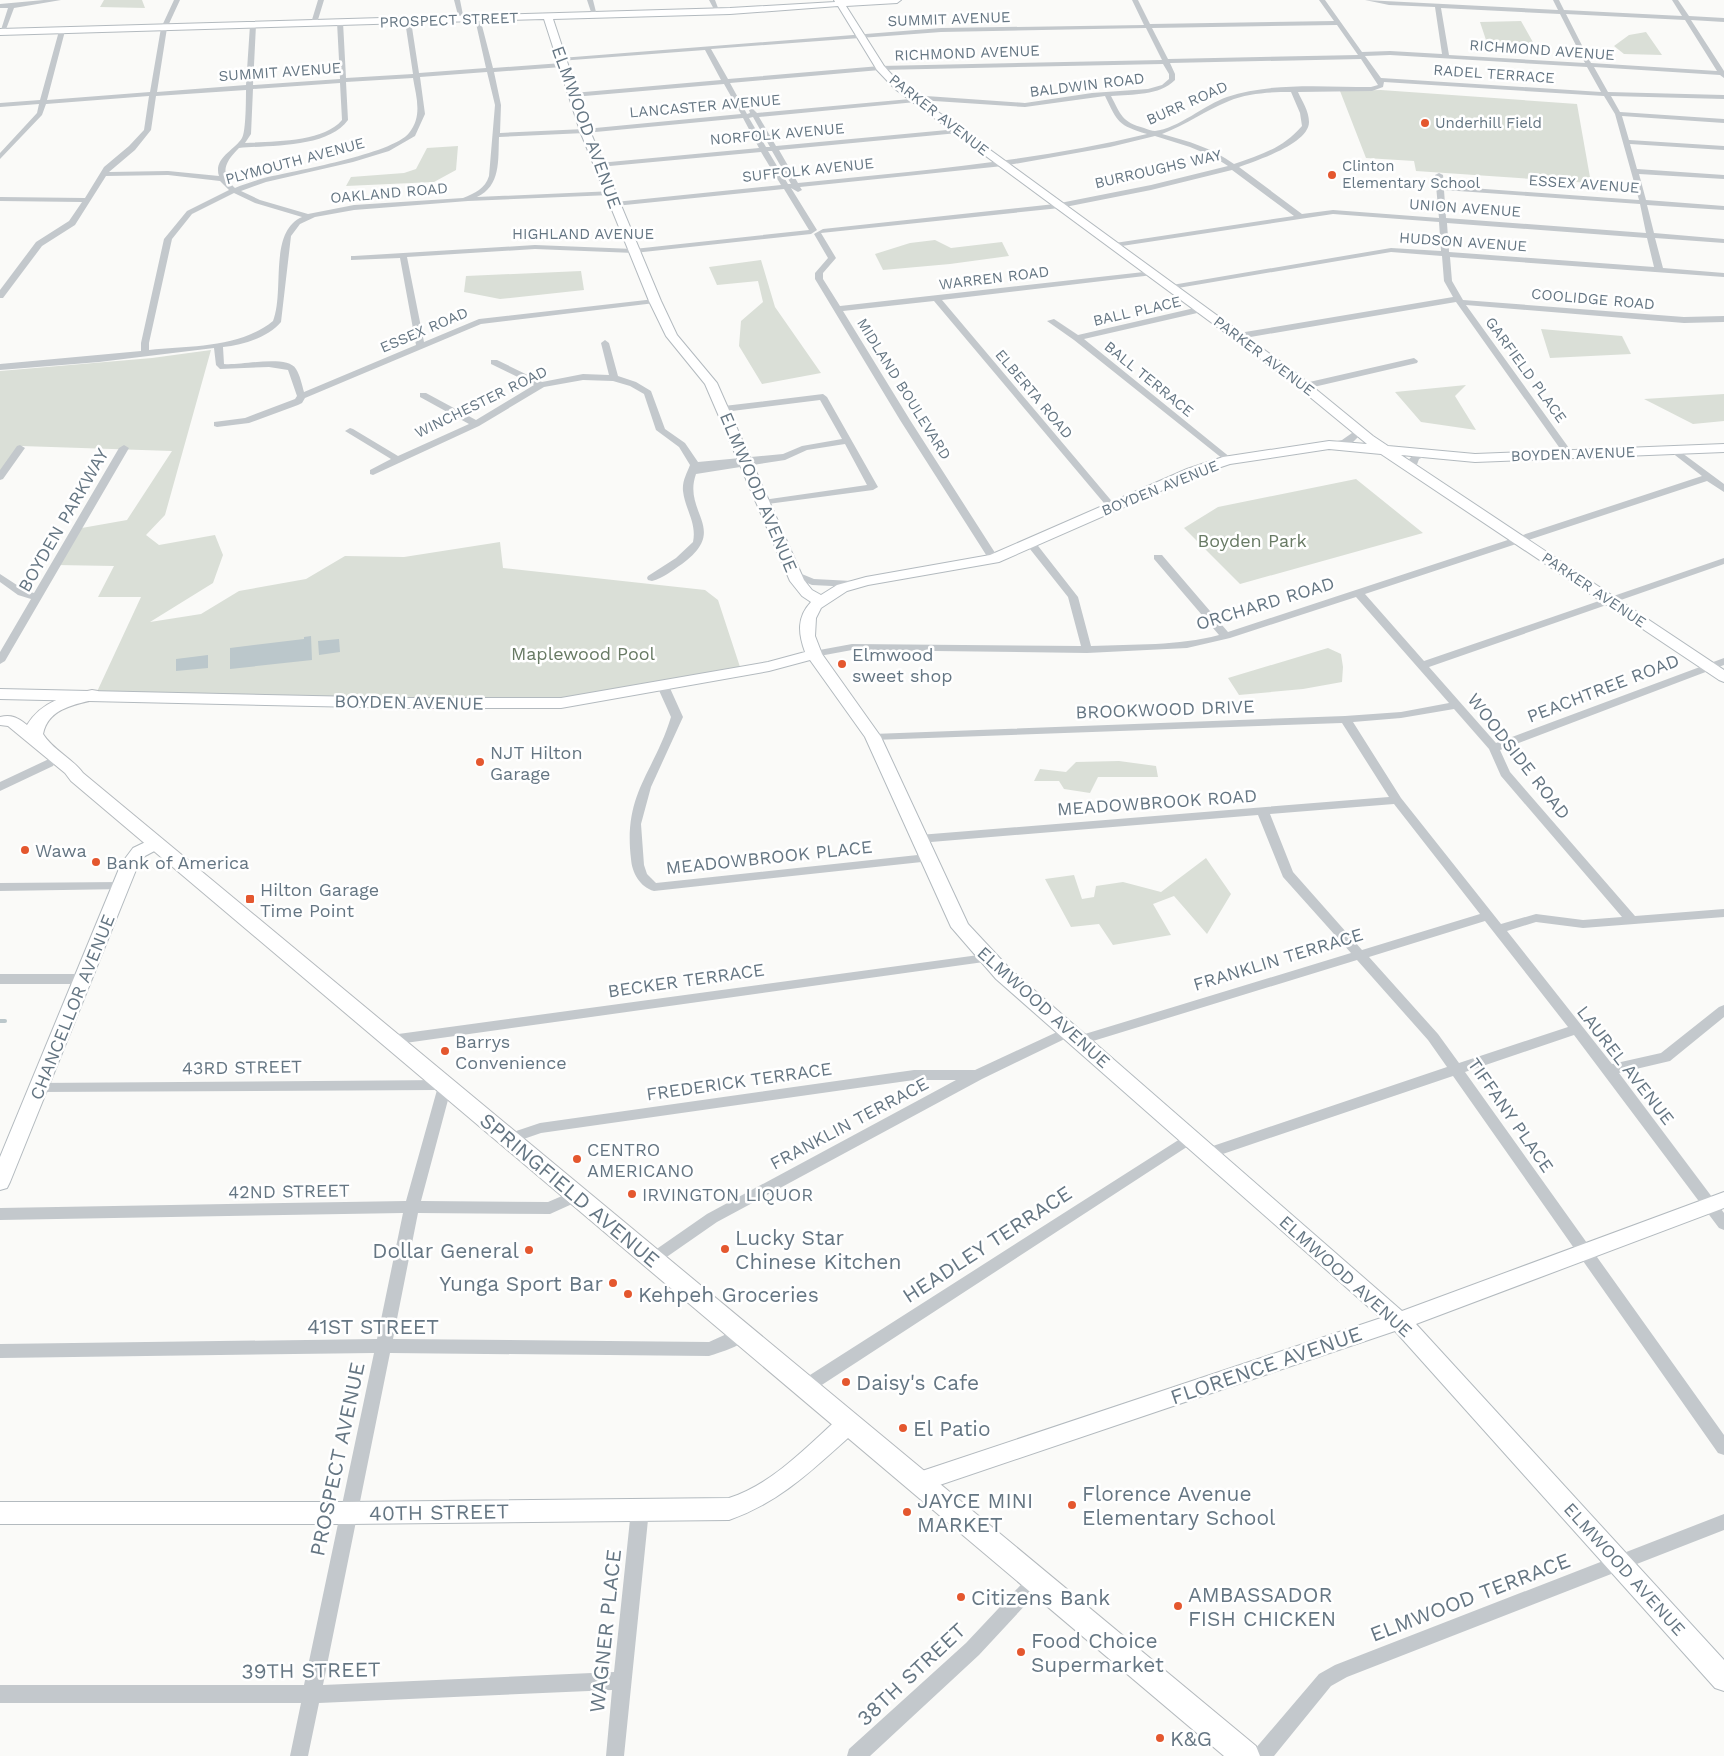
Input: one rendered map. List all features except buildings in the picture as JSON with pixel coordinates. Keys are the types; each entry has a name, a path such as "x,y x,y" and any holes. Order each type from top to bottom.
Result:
{"main road":[{"path":"41,745 34,734 36,723 42,716 69,701 92,695"},
{"name":"SPRINGFIELD AVENUE","path":"78,778 64,773 49,762 3,725 2,720 12,721 71,769 78,778 1246,1756"}],"street":[{"path":"0,6 58,0"},
{"path":"0,296 39,244 72,223 103,174 132,148 147,130 164,28 177,0"},
{"path":"314,23 321,0"},
{"path":"457,0 462,19"},
{"path":"590,0 595,15"},
{"path":"712,0 718,12"},
{"name":"PROSPECT STREET","path":"1,30 62,31 718,12 839,2 897,0"},
{"name":"BALDWIN ROAD","path":"914,99 1025,105 1107,94 1144,92 1164,86 1171,82 1173,76 1135,0"},
{"path":"1322,0 1381,82"},
{"path":"1368,0 1389,3 1560,10 1724,20"},
{"path":"1556,0 1589,65 1618,114 1659,270"},
{"path":"1675,0 1723,75"},
{"name":"PARKER AVENUE","path":"839,2 880,68 898,87 1203,309 1305,386 1356,430 1724,677"},
{"path":"1438,5 1446,56"},
{"path":"1,30 12,6"},
{"name":"ELMWOOD AVENUE","path":"548,17 585,130 654,301 672,336 711,383 724,409 792,573 801,588 821,600 815,606 809,618 808,642 814,654 873,736 960,927 986,958 1399,1321 1724,1679"},
{"name":"OAKLAND ROAD","path":"0,367 145,354 218,345 257,336 276,322 279,317 287,236 294,224 307,216 340,209 464,200 482,192 491,184 498,105 478,19"},
{"name":"PLYMOUTH AVENUE","path":"145,354 145,343 168,239 172,230 185,216 196,208 233,189 283,175 360,159 400,142 413,133 422,118 408,21"},
{"path":"239,146 311,138 336,130 344,124 340,22"},
{"name":"SUMMIT AVENUE","path":"0,105 490,70 715,47 859,35 942,30 1339,23"},
{"path":"222,179 226,159 239,146 247,134 253,25"},
{"path":"0,157 38,118 62,31"},
{"path":"715,47 740,90"},
{"name":"MIDLAND BOULEVARD","path":"707,48 786,186 817,231"},
{"name":"RICHMOND AVENUE","path":"573,95 880,68 1390,53 1723,75"},
{"path":"1713,60 1724,62"},
{"name":"BURR ROAD","path":"1003,164 1110,145 1154,134 1181,124 1233,97 1259,92 1372,89 1381,86 1381,82"},
{"name":"RADEL TERRACE","path":"1381,82 1607,94 1724,97"},
{"name":"BURROUGHS WAY","path":"1059,205 1189,180 1268,153 1300,134 1306,122 1294,90"},
{"path":"1107,94 1119,119 1136,129 1203,148 1234,166 1301,217"},
{"name":"LANCASTER AVENUE","path":"496,135 585,130 914,99"},
{"name":"MIDLAND BOULEVARD","path":"750,107 775,148 832,258 818,276 905,420 994,559"},
{"path":"1618,114 1724,121"},
{"name":"NORFOLK AVENUE","path":"599,165 958,131"},
{"path":"1625,142 1724,148"},
{"name":"SUFFOLK AVENUE","path":"464,200 613,199 786,186 1003,164"},
{"path":"1633,171 1724,178"},
{"path":"103,174 168,173 222,179 233,189 264,204 307,216"},
{"name":"GARFIELD PLACE","path":"1439,175 1444,254 1448,281 1459,300 1569,454"},
{"name":"ESSEX AVENUE","path":"1441,188 1724,208"},
{"path":"0,200 86,200"},
{"name":"HIGHLAND AVENUE","path":"354,258 535,247 634,251 1059,205"},
{"name":"UNION AVENUE","path":"1115,245 1332,212 1724,241"},
{"name":"HUDSON AVENUE","path":"1172,287 1391,250 1724,275"},
{"path":"403,255 421,346"},
{"name":"WARREN ROAD","path":"838,309 1152,273"},
{"name":"ELBERTA ROAD","path":"936,298 1112,506"},
{"name":"COOLIDGE ROAD","path":"1239,336 1459,300 1684,320 1724,319"},
{"name":"ESSEX ROAD","path":"217,424 246,421 295,403 299,401 300,396 479,322 654,301"},
{"name":"BALL PLACE","path":"1077,338 1203,309"},
{"name":"BALL TERRACE","path":"1051,321 1077,338 1228,460"},
{"path":"605,343 614,378"},
{"path":"218,345 220,364 223,367 279,364 289,366 292,369 300,396"},
{"path":"1305,386 1414,361"},
{"path":"494,362 541,385"},
{"name":"WINCHESTER ROAD","path":"373,472 397,459 476,424 541,385 582,377 614,378 633,384 648,394 661,430 682,445 693,469"},
{"path":"423,395 476,424"},
{"path":"724,409 824,397 873,487 763,503"},
{"path":"1329,445 1345,443 1353,439 1357,434 1356,430"},
{"path":"350,431 397,459"},
{"path":"652,578 695,547 699,538 698,525 688,491 693,469 738,466 746,462 785,457 805,448 847,441"},
{"name":"BOYDEN AVENUE","path":"821,600 852,584 994,559 1032,544 1112,506 1192,472 1228,460 1329,445 1475,458 1724,448"},
{"path":"0,477 20,448"},
{"name":"BOYDEN PARKWAY","path":"0,661 124,448"},
{"path":"1674,450 1724,489"},
{"path":"1412,468 1414,457 1427,453"},
{"name":"ORCHARD ROAD","path":"814,654 852,647 1087,650 1181,645 1226,636 1709,477"},
{"path":"1032,544 1073,597 1087,650"},
{"path":"1158,557 1226,636"},
{"path":"1423,665 1724,561"},
{"path":"792,573 812,582 852,584"},
{"path":"0,577 22,593 36,597"},
{"name":"WOODSIDE ROAD","path":"1358,592 1494,748 1505,773 1632,920"},
{"name":"BOYDEN AVENUE","path":"0,694 409,703 561,703 778,665 814,654"},
{"name":"PEACHTREE ROAD","path":"1494,748 1724,662"},
{"name":"MEADOWBROOK PLACE","path":"663,686 677,717 640,799 635,824 637,862 640,875 647,883 654,887 927,858"},
{"name":"BROOKWOOD DRIVE","path":"873,736 1215,726 1401,715 1456,705"},
{"path":"1345,719 1398,800 1488,916"},
{"path":"0,787 49,762"},
{"name":"MEADOWBROOK ROAD","path":"919,838 1398,800"},
{"name":"TIFFANY PLACE","path":"1263,812 1287,874 1433,1037 1724,1448"},
{"name":"CHANCELLOR AVENUE","path":"0,1182 130,864 139,852 156,843"},
{"path":"0,888 121,886"},
{"path":"1499,929 1536,918 1583,924 1724,913"},
{"name":"LAUREL AVENUE","path":"1488,916 1576,1029 1717,1203 1724,1224"},
{"name":"FRANKLIN TERRACE","path":"653,1259 712,1218 977,1075 1075,1035 1488,916"},
{"name":"BECKER TERRACE","path":"391,1040 986,958"},
{"path":"0,979 82,979"},
{"path":"1609,1070 1665,1057 1724,1010"},
{"path":"1209,1153 1576,1029"},
{"name":"FREDERICK TERRACE","path":"509,1139 540,1128 914,1075 977,1075"},
{"name":"43RD STREET","path":"39,1087 445,1085"},
{"name":"PROSPECT AVENUE","path":"299,1756 412,1208 445,1085"},
{"name":"HEADLEY TERRACE","path":"806,1387 1191,1137"},
{"name":"42ND STREET","path":"0,1214 412,1208 550,1208 576,1196"},
{"name":"FLORENCE AVENUE","path":"919,1482 1399,1321 1717,1203"},
{"name":"41ST STREET","path":"0,1352 383,1346 709,1348 721,1345 742,1334"},
{"name":"40TH STREET","path":"0,1513 348,1513 729,1509 745,1505 765,1495 849,1423"},
{"name":"WAGNER PLACE","path":"615,1756 640,1510"},
{"name":"ELMWOOD TERRACE","path":"1262,1756 1325,1680 1341,1671 1724,1522"},
{"name":"38TH STREET","path":"856,1756 968,1651 1020,1600 1037,1580"},
{"name":"39TH STREET","path":"0,1694 312,1694 622,1680"}],"green space":[{"path":"104,0 142,0 145,8 100,7"},
{"path":"1521,21 1534,44 1487,43 1480,22"},
{"path":"1646,32 1662,55 1624,54 1614,46 1629,35"},
{"path":"1381,90 1577,104 1591,183 1416,171 1414,161 1366,158 1340,91"},
{"path":"458,146 456,170 434,182 346,186 351,177 404,173 416,169 427,148"},
{"path":"935,240 951,248 1002,242 1009,256 883,270 875,254 910,243"},
{"path":"761,260 775,307 821,373 762,384 739,346 741,321 763,302 758,281 717,285 709,267"},
{"path":"581,271 584,290 500,299 464,292 466,276"},
{"path":"1541,329 1622,336 1631,354 1550,358"},
{"name":"Maplewood Pool","path":"211,350 165,515 146,535 159,545 215,535 223,555 213,583 150,622 201,614 239,591 306,579 345,556 404,557 500,542 503,568 705,590 718,600 742,673 588,699 402,701 95,696 141,597 98,597 114,566 56,565 76,529 127,520 172,451 21,446 0,477 0,371 152,358"},
{"path":"1466,385 1455,396 1476,430 1421,422 1395,392"},
{"path":"1724,394 1724,421 1693,424 1644,399"},
{"name":"Boyden Park","path":"1356,479 1423,533 1240,584 1184,528 1218,507"},
{"path":"1328,648 1341,654 1343,667 1342,682 1303,689 1239,695 1228,678"},
{"path":"1119,761 1156,766 1158,777 1098,777 1090,793 1064,789 1059,781 1034,781 1040,769 1066,772 1076,762"},
{"path":"1206,858 1231,894 1207,934 1174,896 1153,904 1171,935 1113,945 1099,924 1071,927 1045,879 1074,875 1082,899 1094,897 1096,886 1123,882 1161,892"}],"shaded area":[{"path":"311,636 312,660 230,669 230,648 304,639 304,637"},
{"path":"339,639 340,652 319,655 318,641"},
{"path":"208,655 208,668 176,671 176,659"}],"waterway":[{"path":"0,1021 5,1021"}],"place":[{"name":"Underhill Field","path":"1425,123"},
{"name":"Clinton Elementary School","path":"1332,175"},
{"name":"Elmwood sweet shop","path":"842,664"},
{"name":"NJT Hilton Garage","path":"480,762"},
{"name":"Wawa","path":"25,850"},
{"name":"Bank of America","path":"96,862"},
{"name":"Hilton Garage Time Point","path":"250,899"},
{"name":"Barrys Convenience","path":"445,1051"},
{"name":"CENTRO AMERICANO","path":"577,1159"},
{"name":"IRVINGTON LIQUOR","path":"632,1194"},
{"name":"Lucky Star Chinese Kitchen","path":"725,1249"},
{"name":"Dollar General","path":"529,1250"},
{"name":"Yunga Sport Bar","path":"613,1283"},
{"name":"Kehpeh Groceries","path":"628,1294"},
{"name":"Daisy's Cafe","path":"846,1382"},
{"name":"El Patio","path":"903,1428"},
{"name":"Florence Avenue Elementary School","path":"1072,1505"},
{"name":"JAYCE MINI MARKET","path":"907,1512"},
{"name":"Citizens Bank","path":"961,1597"},
{"name":"AMBASSADOR FISH CHICKEN","path":"1178,1606"},
{"name":"Food Choice Supermarket","path":"1021,1652"},
{"name":"K&G","path":"1160,1738"}]}
